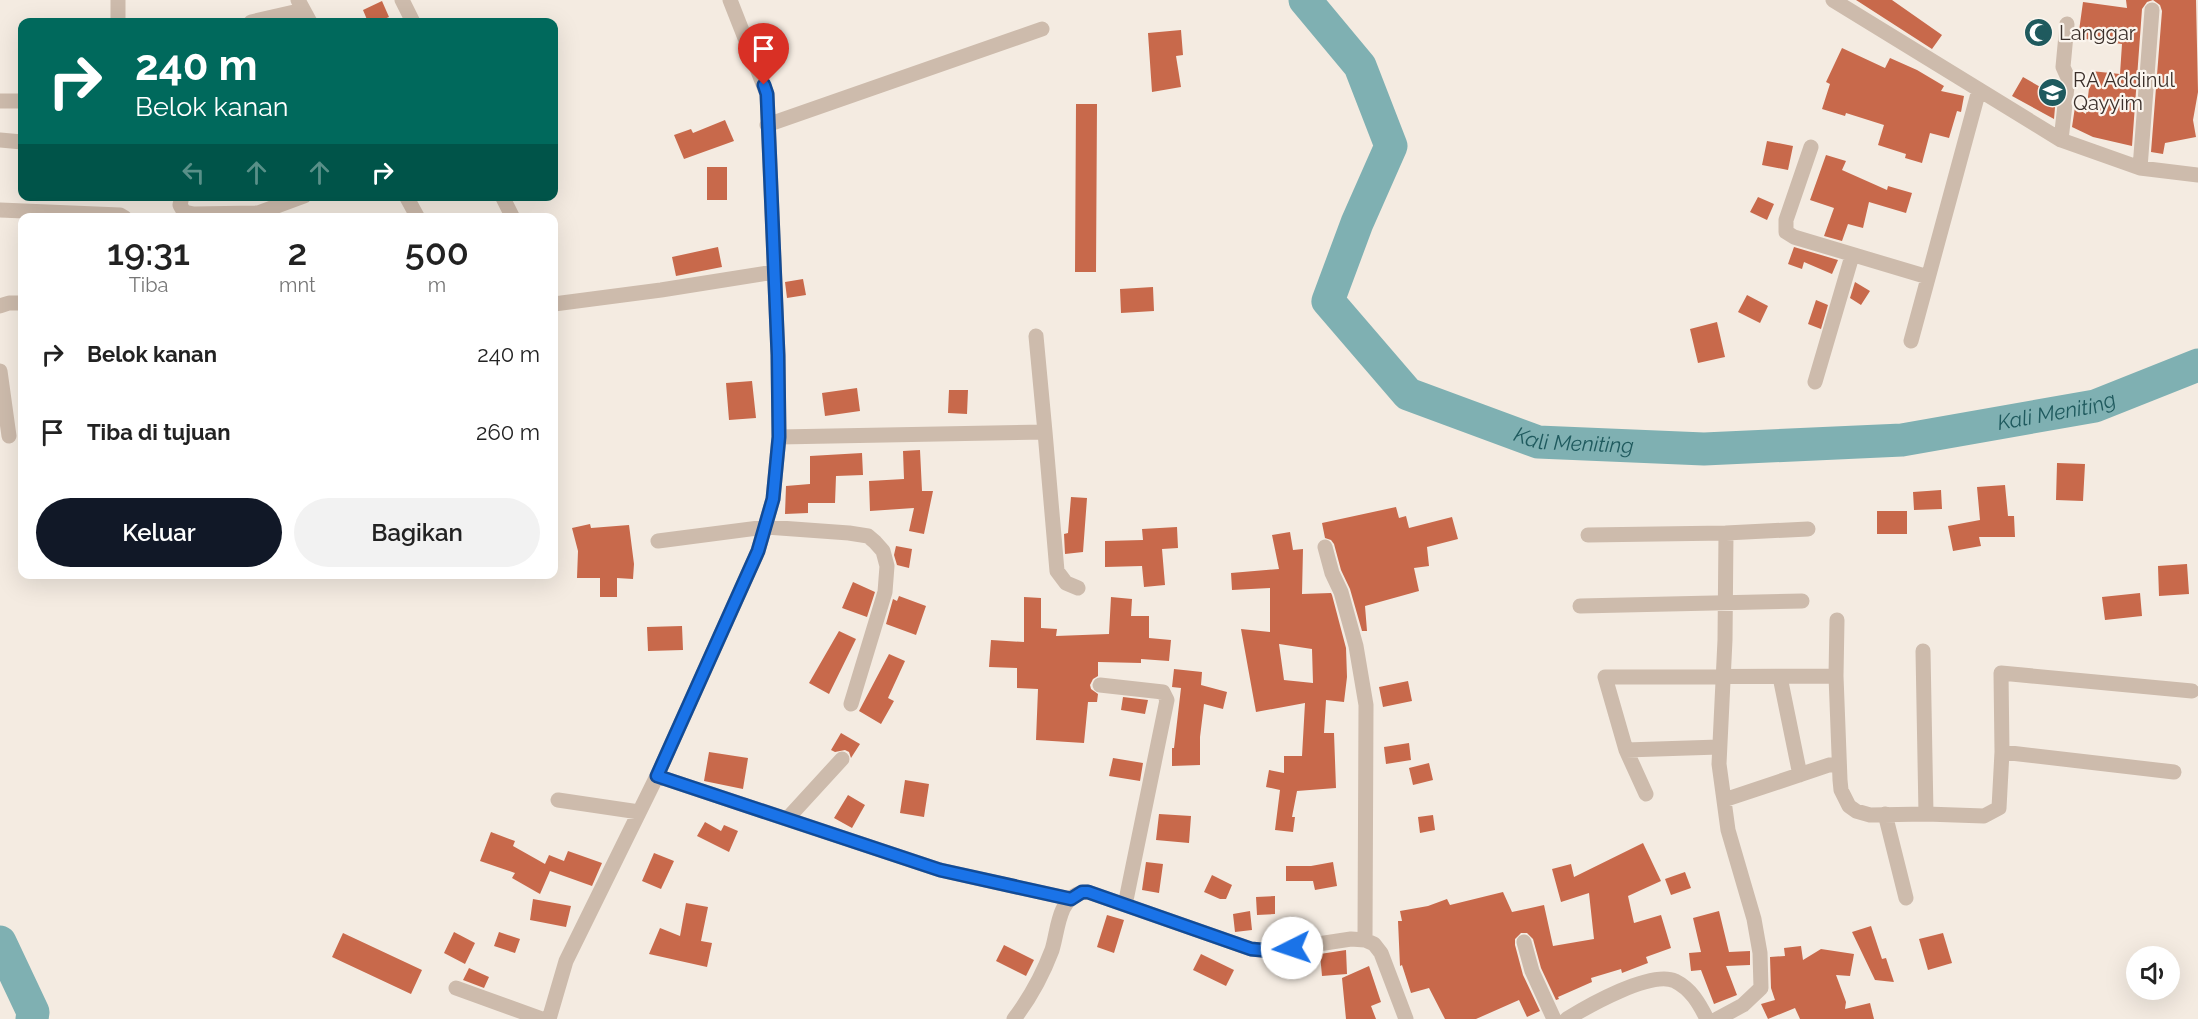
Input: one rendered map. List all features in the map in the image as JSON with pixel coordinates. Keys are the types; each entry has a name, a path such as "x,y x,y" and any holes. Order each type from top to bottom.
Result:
{"street":[{"path":"118,0 118,18"},
{"path":"402,0 411,18"},
{"path":"549,1019 566,961 657,776 758,551 766,527 775,480 779,437 778,355 767,94 730,0"},
{"path":"1833,0 2061,140 2140,168 2198,175"},
{"path":"2140,168 2152,10"},
{"path":"270,18 304,11"},
{"path":"2061,140 2068,78 2063,67 2067,24"},
{"path":"767,125 1042,29"},
{"path":"1911,342 1979,90"},
{"path":"0,101 18,101"},
{"path":"0,140 18,142"},
{"path":"1811,147 1786,220 1786,232 1794,237 1852,256 1928,277"},
{"path":"181,201 180,205 184,212 189,213"},
{"path":"258,213 290,201"},
{"path":"0,210 72,213"},
{"path":"1815,382 1852,256"},
{"path":"558,302 661,290 774,273"},
{"path":"0,306 18,303"},
{"path":"1036,336 1057,571 1066,583 1078,588"},
{"path":"0,371 9,436"},
{"path":"779,437 1044,432"},
{"path":"658,541 766,527 868,536 883,551 887,566 885,592 851,704"},
{"path":"1588,535 1808,529"},
{"path":"1717,1019 1743,1005 1761,988 1760,953 1754,919 1728,830 1719,764 1726,533"},
{"path":"1325,547 1332,573 1341,592 1356,646 1366,705 1365,940"},
{"path":"1580,606 1802,601"},
{"path":"1837,620 1836,675 1841,790 1849,806 1856,811 1870,814 1984,816 1996,811 2001,804 2001,672 2192,692"},
{"path":"1923,651 1926,814"},
{"path":"1646,794 1626,750 1605,677 1836,675"},
{"path":"1780,677 1800,774"},
{"path":"1100,685 1162,692 1167,700 1125,905"},
{"path":"1626,750 1719,747"},
{"path":"2002,752 2174,772"},
{"path":"787,819 843,759"},
{"path":"1724,800 1800,774 1839,764"},
{"path":"657,776 940,870 1071,899"},
{"path":"558,800 639,812"},
{"path":"1885,814 1906,898"},
{"path":"1014,1019 1027,1002 1051,951 1063,909 1071,899 1082,892 1088,892 1251,949 1272,951 1351,939 1365,940 1374,944 1382,953 1406,1019"},
{"path":"1524,942 1532,971 1554,1019"},
{"path":"1567,1019 1613,995 1659,978 1675,981 1686,988 1695,997 1707,1019"},
{"path":"456,988 542,1019"}],"building":[{"path":"1856,0 1892,0 1942,35 1932,49"},
{"path":"2126,0 2153,0 2147,2 2142,9 2132,146 2093,137 2072,127 2075,107 2086,114 2091,71 2120,74 2122,44 2078,38 2083,2 2127,8"},
{"path":"2153,0 2196,0 2198,92 2193,120 2196,137 2165,143 2163,154 2151,152 2162,11 2160,5"},
{"path":"382,1 389,17 366,18 363,10"},
{"path":"1181,30 1183,55 1176,56 1181,87 1152,92 1148,33"},
{"path":"1842,48 1885,68 1890,58 1944,86 1941,91 1964,96 1961,112 1957,111 1949,138 1930,133 1922,163 1905,158 1906,154 1878,145 1884,125 1846,113 1845,116 1822,109 1830,84 1826,82"},
{"path":"2023,77 2056,96 2054,119 2012,96"},
{"path":"1076,104 1097,104 1096,272 1075,272"},
{"path":"725,120 734,141 684,159 674,135 691,129 693,133"},
{"path":"1767,141 1793,146 1788,170 1762,165"},
{"path":"1826,155 1846,161 1842,170 1887,190 1888,186 1912,193 1906,213 1869,202 1863,228 1848,224 1842,241 1824,236 1834,208 1810,200"},
{"path":"707,167 727,167 727,200 707,200"},
{"path":"1758,197 1774,204 1767,220 1750,212"},
{"path":"718,247 722,267 676,276 672,257"},
{"path":"1794,247 1838,260 1832,274 1804,262 1802,269 1788,264"},
{"path":"803,279 806,295 787,298 785,282"},
{"path":"1855,282 1870,291 1861,305 1850,298"},
{"path":"1153,287 1154,311 1121,313 1120,289"},
{"path":"1747,295 1768,306 1760,323 1738,312"},
{"path":"1816,300 1828,305 1821,329 1808,324"},
{"path":"1717,322 1725,357 1698,363 1690,329"},
{"path":"752,381 756,418 729,420 726,383"},
{"path":"857,388 860,411 825,416 822,393"},
{"path":"949,390 968,390 967,414 948,413"},
{"path":"920,450 922,491 933,491 924,534 909,531 914,508 870,511 869,481 904,479 903,451"},
{"path":"862,453 863,475 836,476 835,503 808,503 808,513 785,514 786,486 810,484 810,456"},
{"path":"2057,463 2085,464 2083,501 2056,500"},
{"path":"2005,485 2008,516 2014,516 2015,537 1979,537 1981,546 1953,551 1948,526 1980,520 1977,487"},
{"path":"1941,490 1942,509 1914,510 1913,492"},
{"path":"1071,497 1087,498 1083,552 1065,554 1064,534 1068,533"},
{"path":"1396,507 1399,518 1406,516 1409,528 1452,517 1458,539 1427,547 1429,566 1414,568 1419,591 1365,606 1367,631 1362,631 1334,544 1325,538 1322,523"},
{"path":"1877,511 1907,511 1907,534 1877,534"},
{"path":"590,524 591,528 629,525 634,564 633,579 617,578 617,597 600,597 600,578 577,578 578,551 572,528"},
{"path":"1177,527 1178,548 1162,549 1165,585 1144,587 1142,566 1105,567 1105,541 1143,540 1142,529"},
{"path":"1290,532 1293,550 1303,549 1302,594 1331,593 1346,648 1347,677 1344,702 1326,700 1324,733 1334,733 1336,788 1297,791 1292,817 1295,817 1293,832 1275,830 1280,790 1266,787 1269,770 1284,773 1284,756 1302,756 1305,703 1256,712 1241,629 1270,632 1270,588 1232,590 1231,573 1279,569 1272,535","holes":["1279,644 1312,649 1313,683 1284,680"]},
{"path":"896,546 912,549 909,568 897,565 894,555"},
{"path":"2187,564 2189,594 2159,596 2158,566"},
{"path":"853,582 875,592 867,617 842,608"},
{"path":"2140,593 2142,616 2105,620 2102,597"},
{"path":"899,596 926,606 916,635 886,624 893,599 897,601"},
{"path":"1024,597 1041,598 1041,628 1057,629 1056,636 1109,634 1111,597 1132,599 1131,616 1149,616 1149,638 1171,640 1169,661 1141,659 1141,663 1098,662 1098,676 1090,685 1091,689 1098,694 1097,702 1088,702 1084,743 1036,740 1038,689 1017,688 1017,668 989,667 991,640 1024,642"},
{"path":"682,626 683,650 648,651 647,627"},
{"path":"839,631 856,639 829,694 809,683"},
{"path":"889,654 905,661 888,698 894,701 881,724 859,711"},
{"path":"1174,669 1202,672 1201,685 1227,692 1223,709 1204,704 1200,737 1200,765 1172,766 1172,748 1174,748 1181,688 1172,687"},
{"path":"1408,681 1412,701 1383,707 1379,687"},
{"path":"1123,697 1148,700 1145,714 1121,710"},
{"path":"841,733 860,744 851,758 849,752 845,750 835,752 831,750"},
{"path":"1409,743 1411,760 1386,764 1384,747"},
{"path":"709,752 748,758 743,789 704,781"},
{"path":"1113,758 1143,763 1140,781 1109,776"},
{"path":"1429,763 1433,780 1413,785 1409,768"},
{"path":"905,780 929,784 924,817 900,813"},
{"path":"848,795 865,805 852,828 834,818"},
{"path":"1159,814 1191,816 1189,843 1156,840"},
{"path":"1433,815 1435,830 1420,833 1418,817"},
{"path":"705,822 721,831 724,825 738,831 729,852 697,836"},
{"path":"491,832 515,841 513,846 545,864 549,855 564,861 568,851 602,863 592,886 550,871 540,894 512,878 515,873 480,861"},
{"path":"1643,843 1661,881 1628,896 1634,923 1661,915 1671,948 1646,957 1648,963 1622,973 1621,969 1591,978 1592,982 1556,1000 1541,968 1533,939 1527,933 1521,933 1515,939 1515,945 1523,975 1540,1011 1527,1017 1519,1000 1476,1019 1445,1019 1429,988 1411,993 1402,965 1400,966 1398,921 1402,921 1400,911 1428,906 1447,899 1450,905 1503,892 1512,912 1544,905 1553,946 1594,939 1589,893 1561,902 1552,869 1571,864 1574,877"},
{"path":"654,853 674,861 661,889 642,881"},
{"path":"1146,862 1163,864 1159,893 1142,890"},
{"path":"1333,862 1337,886 1315,890 1313,881 1286,881 1286,866 1311,866"},
{"path":"1685,872 1691,888 1671,895 1665,879"},
{"path":"1212,875 1232,885 1226,899 1220,899 1204,892"},
{"path":"1275,896 1275,914 1257,915 1256,897"},
{"path":"533,899 571,906 566,927 530,920"},
{"path":"686,903 708,907 701,941 712,943 707,967 649,954 660,928 680,936"},
{"path":"1250,911 1252,930 1235,932 1233,914"},
{"path":"1719,911 1729,952 1750,951 1750,965 1726,966 1737,995 1714,1004 1701,970 1691,971 1689,953 1701,952 1693,918"},
{"path":"1107,915 1124,920 1114,953 1097,947"},
{"path":"1871,926 1882,959 1886,958 1894,982 1875,980 1852,932"},
{"path":"454,932 475,943 465,964 444,953"},
{"path":"499,932 520,939 515,953 494,946"},
{"path":"343,933 422,970 411,994 332,957"},
{"path":"1943,933 1952,963 1928,970 1919,939"},
{"path":"1004,945 1034,960 1026,976 996,961"},
{"path":"1801,946 1803,960 1821,949 1854,954 1850,976 1836,975 1846,1002 1845,1009 1870,1003 1874,1019 1800,1019 1795,1008 1768,1019 1761,1004 1775,1000 1771,988 1770,957 1785,956 1784,948"},
{"path":"1346,950 1347,974 1322,976 1320,954"},
{"path":"1201,954 1234,970 1226,986 1193,970"},
{"path":"1369,966 1381,1002 1371,1006 1376,1019 1346,1019 1342,978"},
{"path":"469,968 489,977 484,988 463,980"}],"waterway":[{"name":"Kali Meniting","path":"1305,0 1360,66 1391,146 1357,223 1328,301 1408,394 1538,442 1704,449 1902,440 2095,406 2198,365"},
{"name":"Kali Meniting","path":"0,942 33,1012 32,1019"}],"place":[{"name":"Langgar","path":"2038,33"},
{"name":"RA Addinul Qayyim","path":"2052,92"}],"route":[{"path":"764,85 767,94 778,355 779,437 773,499 758,551 657,776 940,870 1071,899 1082,892 1088,892 1251,949 1272,951 1292,948"}]}
